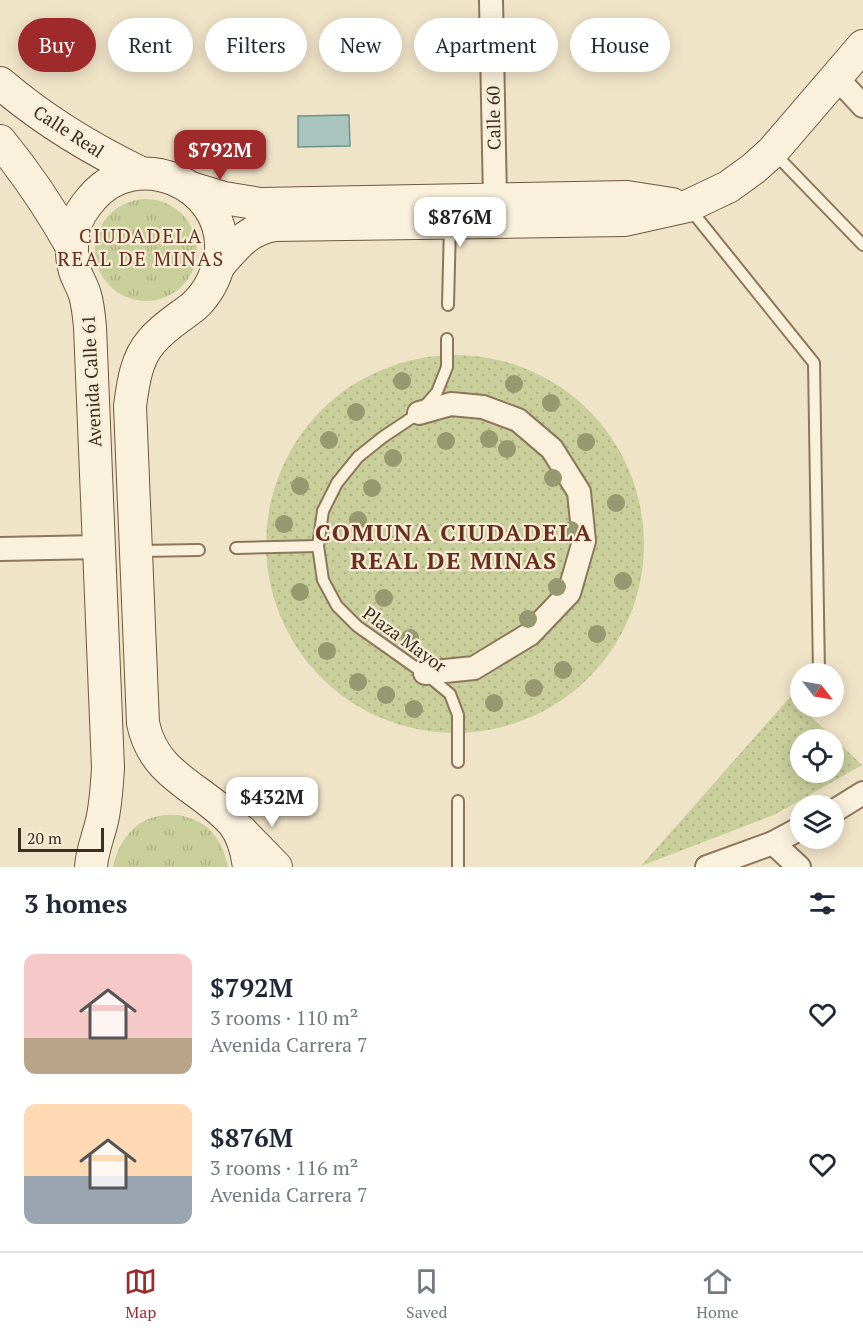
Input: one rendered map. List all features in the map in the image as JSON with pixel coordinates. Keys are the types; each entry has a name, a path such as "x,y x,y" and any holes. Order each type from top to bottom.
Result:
{"main road":[{"path":"219,265 249,234 274,225 626,220 688,206 728,187 772,152 863,46"},
{"name":"Calle Real","path":"0,83 71,134 141,173"},
{"path":"3,150 22,168 72,246"},
{"name":"Avenida Calle 61","path":"91,867 103,816 108,768 90,327 86,298 72,260 72,246 74,227 83,208 96,193 113,181 141,173 156,174 177,180 202,198 216,222 221,250 214,279 201,298 166,326 150,343 135,373 130,406 143,723 150,746 158,758 170,771 234,824 242,838 249,867"},
{"path":"191,188 224,198 260,204 627,196 688,206"},
{"path":"234,824 276,867"}],"street":[{"name":"Calle 60","path":"491,0 495,199"},
{"path":"836,77 863,106"},
{"path":"419,413 451,404 483,407 518,420 552,449 579,492 584,541 569,593 530,634 474,668 425,673"},
{"path":"0,549 99,547"},
{"path":"844,805 863,793"},
{"path":"707,867 773,843 790,834"},
{"path":"773,843 799,867"}],"lane":[{"path":"772,152 863,245"},
{"path":"688,206 814,363 819,663"},
{"path":"448,305 450,223"},
{"name":"Plaza Mayor","path":"447,339 447,367 437,392 419,413 358,457 337,483 323,511 318,546 323,580 337,606 357,626 425,673 450,694 458,715 458,762"},
{"path":"236,548 318,546"},
{"path":"136,552 199,550"},
{"path":"458,801 459,867"}],"green space":[{"path":"146,199 165,203 182,214 193,231 197,250 193,269 182,286 165,297 146,301 127,297 110,286 99,269 95,250 99,231 110,214 127,203"},
{"path":"455,355 492,358 527,369 560,387 589,410 612,439 630,472 641,507 644,544 641,581 630,616 612,649 589,678 560,701 527,719 492,730 455,733 418,730 383,719 350,701 321,678 298,649 280,616 269,581 266,544 269,507 280,472 298,439 321,410 350,387 383,369 418,358"},
{"path":"790,697 790,717 811,717 824,729 790,729 790,783 830,783 809,795 790,795 790,806 774,815 641,866"},
{"path":"844,748 862,765 844,775"},
{"path":"164,815 179,815 195,820 214,834 228,867 113,867 123,841 142,822"}],"water":[{"path":"349,115 350,146 298,147 298,116"}],"district":[{"name":"CIUDADELA REAL DE MINAS","path":"141,246"},
{"name":"COMUNA CIUDADELA REAL DE MINAS","path":"454,546"}]}
